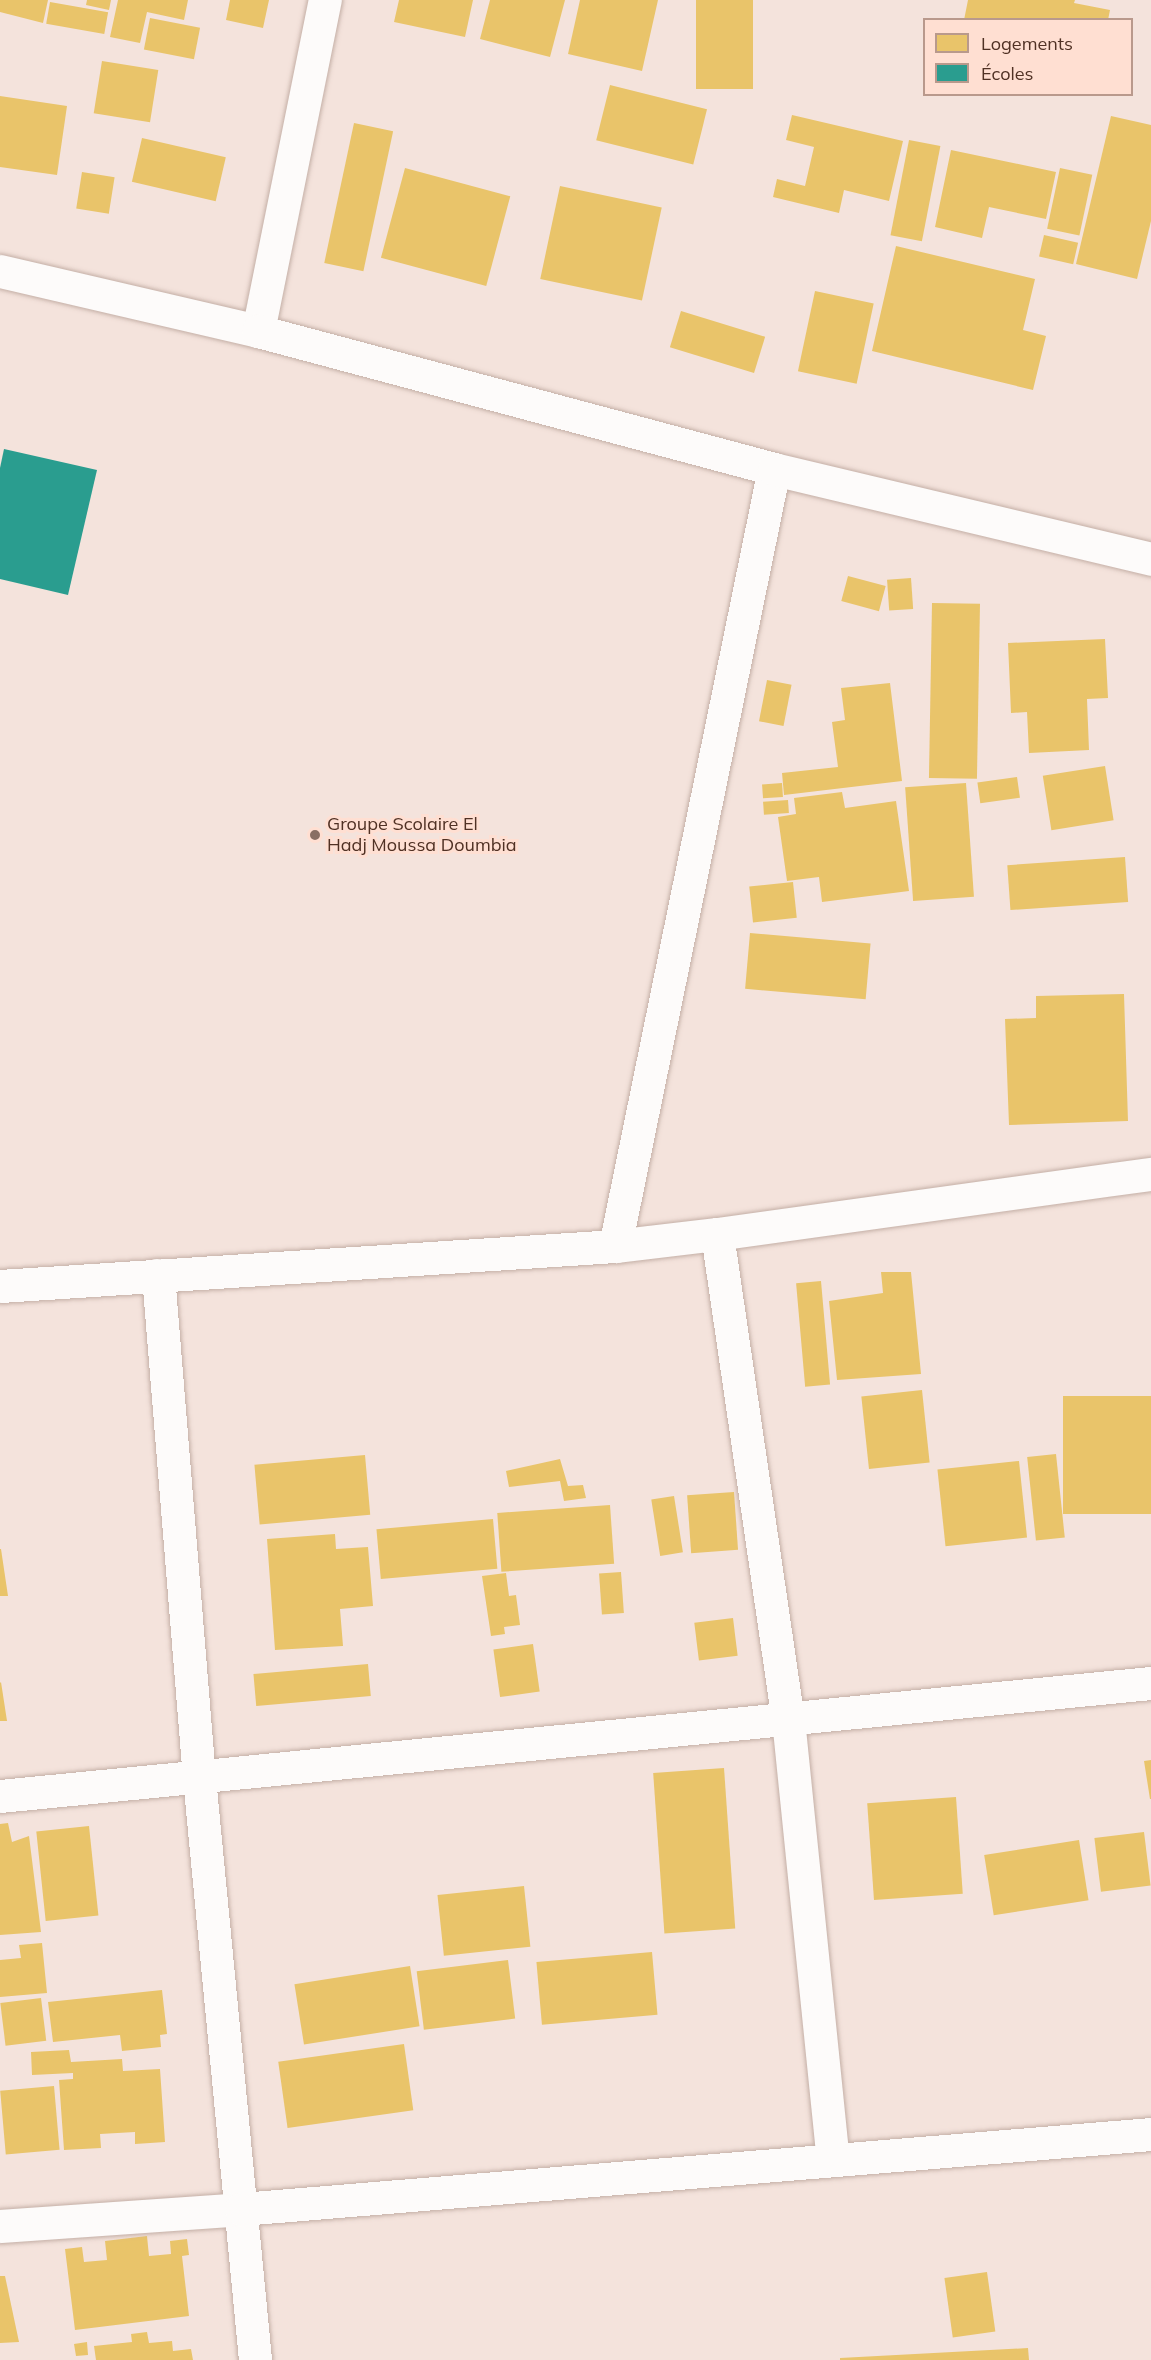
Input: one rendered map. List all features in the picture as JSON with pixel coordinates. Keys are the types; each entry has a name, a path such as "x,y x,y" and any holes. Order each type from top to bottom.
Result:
{"street":[{"path":"258,331 325,0"},
{"path":"0,271 258,331 774,469 1151,559"},
{"path":"615,1246 774,469"},
{"path":"0,1286 615,1246 1151,1174"},
{"path":"717,1234 788,1719 833,2160"},
{"path":"158,1275 199,1778 255,2360"},
{"path":"0,1796 1151,1683"},
{"path":"0,2226 242,2210 1151,2134"}],"building: Logements":[{"path":"0,0 48,0 43,23 0,12"},
{"path":"87,0 111,0 109,10 86,5"},
{"path":"118,0 188,0 184,20 147,12 140,43 110,37"},
{"path":"230,0 269,0 263,28 226,20"},
{"path":"399,0 473,0 465,37 394,22"},
{"path":"490,0 565,0 550,57 480,39"},
{"path":"580,0 658,0 642,71 568,54"},
{"path":"696,0 753,0 753,89 696,89"},
{"path":"968,0 1075,0 1074,3 1110,10 1108,18 964,18"},
{"path":"50,2 108,12 104,34 46,24"},
{"path":"150,18 200,28 194,59 144,49"},
{"path":"102,61 158,70 150,122 94,113"},
{"path":"610,85 707,109 693,164 596,140"},
{"path":"0,96 67,106 57,175 0,167"},
{"path":"792,115 903,141 889,201 844,190 839,213 773,197 777,179 805,186 814,147 786,140"},
{"path":"1111,116 1151,125 1151,221 1137,279 1076,264"},
{"path":"354,123 393,131 363,271 324,263"},
{"path":"142,138 226,157 216,201 132,182"},
{"path":"909,140 940,146 922,241 890,235"},
{"path":"951,150 1056,172 1046,219 989,207 982,238 935,227"},
{"path":"405,168 510,196 486,286 381,258"},
{"path":"1060,168 1092,175 1079,236 1047,229"},
{"path":"82,172 115,177 109,214 76,209"},
{"path":"560,186 662,208 642,301 540,279"},
{"path":"1044,235 1078,243 1073,264 1039,256"},
{"path":"896,246 1035,279 1023,330 1046,336 1033,390 872,351"},
{"path":"815,291 874,303 857,384 798,371"},
{"path":"681,311 765,337 754,373 670,347"},
{"path":"848,576 886,586 879,611 841,601"},
{"path":"911,578 913,609 889,611 887,580"},
{"path":"932,603 980,604 977,779 929,778"},
{"path":"1105,639 1108,698 1087,699 1089,750 1029,753 1027,712 1011,713 1008,643"},
{"path":"767,680 792,685 784,726 759,721"},
{"path":"890,683 902,781 784,795 782,773 838,767 832,722 845,720 841,688"},
{"path":"1105,766 1114,820 1051,830 1043,776"},
{"path":"1017,777 1020,798 980,803 977,783"},
{"path":"782,783 783,797 763,798 762,784"},
{"path":"966,783 974,897 913,901 905,787"},
{"path":"842,792 845,808 896,801 909,891 822,902 819,877 787,881 778,817 796,814 794,798"},
{"path":"788,800 789,813 764,815 763,802"},
{"path":"1125,857 1128,902 1010,910 1007,865"},
{"path":"793,882 797,918 753,922 749,887"},
{"path":"750,933 871,944 866,999 745,989"},
{"path":"1124,994 1128,1121 1009,1125 1005,1019 1036,1018 1036,996"},
{"path":"881,1272 911,1272 921,1374 837,1380 829,1301 883,1293"},
{"path":"821,1281 830,1385 805,1387 796,1283"},
{"path":"922,1390 930,1463 869,1469 861,1396"},
{"path":"1063,1396 1151,1396 1151,1514 1063,1514"},
{"path":"1056,1454 1065,1538 1036,1541 1027,1457"},
{"path":"365,1455 370,1515 260,1524 254,1465"},
{"path":"560,1459 568,1486 583,1485 586,1498 564,1501 560,1481 509,1487 506,1471"},
{"path":"1019,1461 1027,1538 945,1546 937,1470"},
{"path":"734,1492 738,1550 691,1553 687,1495"},
{"path":"674,1496 683,1552 660,1556 651,1500"},
{"path":"610,1505 614,1564 501,1572 497,1513"},
{"path":"493,1519 497,1569 381,1579 376,1529"},
{"path":"335,1534 336,1549 368,1547 373,1606 340,1609 343,1646 275,1650 267,1539"},
{"path":"1,1549 8,1596 0,1596"},
{"path":"621,1572 624,1613 602,1614 599,1574"},
{"path":"506,1573 509,1596 516,1595 520,1625 504,1627 505,1634 491,1636 482,1576"},
{"path":"733,1618 738,1656 699,1660 694,1623"},
{"path":"533,1644 540,1692 500,1697 493,1650"},
{"path":"368,1664 371,1696 256,1706 253,1674"},
{"path":"1,1682 7,1721 0,1721"},
{"path":"1151,1760 1151,1799 1150,1799 1144,1761"},
{"path":"724,1768 735,1929 664,1934 653,1773"},
{"path":"956,1797 963,1894 874,1900 867,1803"},
{"path":"8,1823 12,1842 29,1836 41,1932 0,1935 0,1824"},
{"path":"89,1826 98,1916 46,1921 36,1832"},
{"path":"1144,1832 1151,1886 1101,1892 1094,1838"},
{"path":"1079,1840 1089,1900 994,1915 984,1855"},
{"path":"524,1886 530,1947 444,1956 437,1895"},
{"path":"42,1943 47,1993 0,1997 0,1960 21,1958 19,1945"},
{"path":"652,1952 657,2015 542,2025 536,1962"},
{"path":"508,1960 515,2019 424,2030 417,1971"},
{"path":"410,1966 420,2026 304,2045 294,1984"},
{"path":"162,1990 167,2034 160,2035 161,2047 122,2051 120,2035 53,2042 48,2002"},
{"path":"41,1998 46,2041 6,2046 0,2003"},
{"path":"404,2044 413,2110 288,2128 278,2062"},
{"path":"69,2050 71,2062 122,2059 123,2071 160,2069 165,2142 135,2144 135,2132 100,2134 101,2148 64,2150 59,2080 73,2079 73,2073 32,2075 31,2052"},
{"path":"54,2086 60,2150 6,2154 0,2091"},
{"path":"147,2236 149,2256 171,2254 170,2241 187,2239 189,2255 182,2256 189,2316 75,2330 65,2249 82,2247 84,2262 107,2260 105,2241"},
{"path":"987,2272 995,2331 953,2337 944,2278"},
{"path":"0,2276 5,2276 19,2342 0,2343"},
{"path":"147,2332 149,2343 172,2341 173,2351 191,2349 193,2360 96,2360 94,2346 132,2342 131,2334"},
{"path":"87,2342 88,2355 76,2356 74,2344"},
{"path":"1028,2348 1029,2360 840,2360 840,2358"}],"building: Écoles":[{"path":"4,449 97,470 68,595 0,579 0,468"}],"place":[{"name":"Groupe Scolaire El Hadj Moussa Doumbia","path":"315,835"}]}
